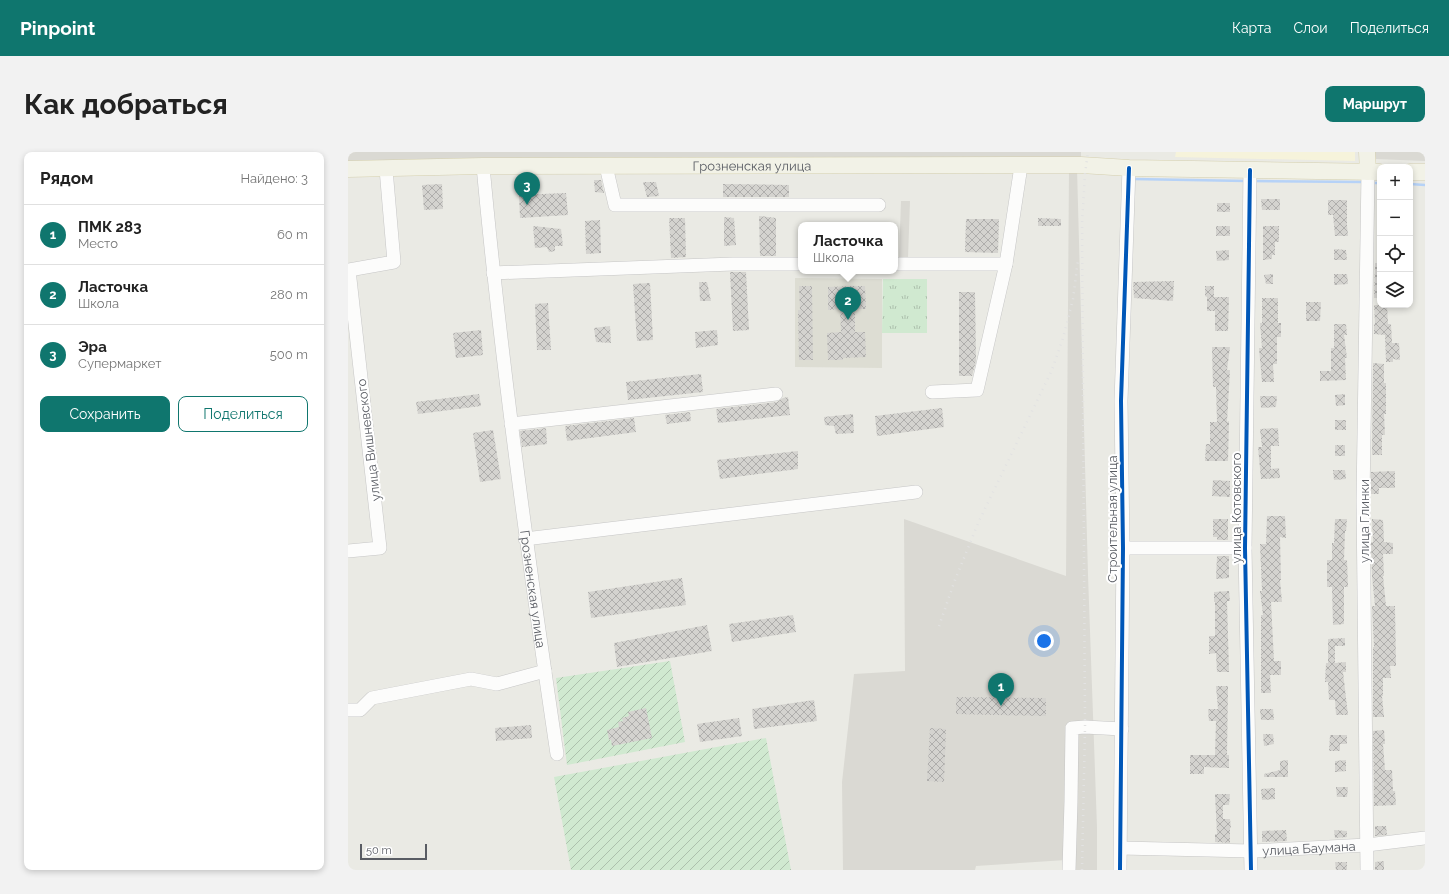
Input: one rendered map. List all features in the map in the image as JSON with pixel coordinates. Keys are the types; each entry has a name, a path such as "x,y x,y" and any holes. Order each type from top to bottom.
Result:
{"main road":[{"path":"1367,152 1374,172"},
{"name":"Грозненская улица","path":"348,169 483,166 1081,165 1129,168 1374,172"},
{"path":"1413,172 1425,172"}],"street":[{"name":"Грозненская улица","path":"483,166 493,272 525,539 557,754"},
{"path":"606,166 615,205 879,205"},
{"path":"932,392 976,390 1006,264 1021,166"},
{"name":"Строительная улица","path":"1120,870 1123,548 1121,401 1129,168"},
{"name":"улица Вишневского","path":"348,551 380,548 349,270 394,262 386,169"},
{"name":"улица Котовского","path":"1250,170 1245,548 1251,870"},
{"name":"улица Глинки","path":"1367,870 1363,500 1374,172"},
{"path":"493,272 733,264 798,264"},
{"path":"898,264 1006,264"},
{"path":"511,424 776,394"},
{"path":"525,539 916,492"},
{"path":"1123,548 1245,548"},
{"path":"348,710 360,710 372,698 471,679 497,684 545,671"},
{"path":"1069,870 1072,728 1085,727 1122,729"},
{"name":"улица Баумана","path":"1121,848 1251,851 1367,845 1425,838"}],"shaded area":[{"path":"348,152 1081,152 1081,165 348,164"},
{"path":"1176,152 1355,152 1355,161 1175,157"},
{"path":"1374,152 1425,152 1425,161 1375,159"},
{"path":"1077,168 1088,575 1097,827 1097,870 1067,870 1066,860 976,866 975,870 843,870 842,782 854,674 905,671 904,519 1066,576 1069,169"},
{"path":"901,201 910,201 908,258 899,258"},
{"path":"795,278 882,279 882,368 795,367"}],"green space":[{"path":"883,279 927,279 927,333 882,333"},
{"path":"670,661 685,742 567,765 556,678"},
{"path":"766,738 791,870 571,870 554,777"}],"building":[{"path":"594,180 601,180 604,193 595,192"},
{"path":"643,182 656,182 659,196 647,197"},
{"path":"442,184 443,209 424,210 422,185"},
{"path":"723,184 789,185 789,197 723,197"},
{"path":"566,193 568,215 520,218 519,195"},
{"path":"1261,199 1280,199 1280,210 1262,210"},
{"path":"1328,200 1347,200 1348,236 1335,236 1333,215 1328,215"},
{"path":"1217,203 1230,203 1230,212 1217,212"},
{"path":"759,216 776,218 776,256 760,256"},
{"path":"724,217 734,218 736,245 724,246"},
{"path":"669,218 685,218 686,257 671,258"},
{"path":"1038,218 1061,219 1061,226 1038,226"},
{"path":"966,219 999,219 998,253 965,252"},
{"path":"600,220 601,253 586,254 585,221"},
{"path":"533,226 561,229 563,246 555,246 555,251 549,252 547,247 535,248"},
{"path":"1216,226 1230,226 1230,236 1216,236"},
{"path":"1263,226 1279,226 1279,242 1275,242 1275,255 1272,255 1272,259 1263,260"},
{"path":"1334,249 1346,250 1347,260 1334,260"},
{"path":"1229,250 1229,260 1217,261 1216,251"},
{"path":"1375,263 1377,263 1377,298 1374,298"},
{"path":"730,272 746,272 749,330 733,331"},
{"path":"1273,274 1273,284 1266,284 1264,275"},
{"path":"1334,274 1347,274 1348,284 1334,285"},
{"path":"1174,281 1173,301 1134,298 1133,282"},
{"path":"699,282 707,282 711,301 700,301"},
{"path":"650,283 653,340 637,341 633,284"},
{"path":"799,286 812,286 813,360 799,360"},
{"path":"865,286 866,309 855,309 855,332 865,332 866,357 828,360 827,333 841,332 840,309 828,310 828,287"},
{"path":"1205,286 1214,286 1214,297 1229,297 1228,331 1215,331 1215,311 1207,311"},
{"path":"959,292 975,292 976,361 972,376 959,376"},
{"path":"1262,298 1278,298 1278,323 1281,323 1281,337 1277,337 1277,364 1273,364 1274,382 1262,382 1259,348 1262,348 1260,323 1262,323"},
{"path":"1306,302 1321,302 1320,321 1306,321"},
{"path":"548,303 551,350 537,350 535,304"},
{"path":"1374,305 1377,305 1377,308 1387,308 1388,324 1391,324 1392,343 1399,343 1400,360 1393,359 1393,362 1386,362 1385,335 1374,334"},
{"path":"1334,324 1346,324 1347,335 1344,335 1347,358 1345,358 1346,380 1320,381 1320,371 1331,371 1331,348 1334,348"},
{"path":"610,326 611,343 596,342 594,328"},
{"path":"481,330 483,355 456,358 453,333"},
{"path":"717,330 718,345 696,348 695,332"},
{"path":"1212,347 1230,347 1227,370 1230,370 1227,422 1229,421 1228,461 1205,461 1206,444 1210,444 1210,422 1217,422 1216,387 1213,387"},
{"path":"1373,363 1384,364 1384,383 1386,383 1386,414 1384,414 1385,435 1382,435 1382,455 1372,455"},
{"path":"701,374 703,392 628,400 626,382"},
{"path":"479,394 481,406 418,414 416,402"},
{"path":"1345,394 1345,405 1336,406 1335,395"},
{"path":"1260,396 1277,396 1276,407 1261,408"},
{"path":"788,397 790,415 718,423 716,409 777,402"},
{"path":"942,408 944,427 877,436 875,416"},
{"path":"690,412 691,421 667,424 665,415"},
{"path":"853,414 854,433 836,434 834,426 825,425 824,417"},
{"path":"634,418 636,432 567,441 565,426"},
{"path":"1335,420 1346,420 1346,430 1335,430"},
{"path":"546,428 547,444 522,447 520,431"},
{"path":"1278,428 1279,446 1271,446 1271,469 1279,468 1280,478 1261,479 1258,447 1262,447 1260,429"},
{"path":"493,430 501,479 480,482 473,433"},
{"path":"1335,445 1345,445 1345,456 1335,456"},
{"path":"798,451 798,469 720,479 717,460"},
{"path":"1333,470 1345,470 1346,479 1334,480"},
{"path":"1395,471 1395,488 1379,488 1379,494 1371,494 1371,472"},
{"path":"1213,480 1230,481 1230,497 1212,496"},
{"path":"1267,516 1285,516 1286,538 1280,537 1280,580 1282,602 1271,602 1274,661 1281,661 1281,675 1270,675 1271,693 1261,693 1261,615 1263,615 1260,591 1262,591 1260,544 1266,544"},
{"path":"1213,519 1228,519 1228,540 1217,540 1217,537 1213,537"},
{"path":"1335,519 1347,519 1344,560 1347,560 1348,587 1344,587 1344,624 1333,625 1332,587 1327,587 1327,560 1332,560 1332,543 1334,543"},
{"path":"1372,519 1383,520 1384,542 1393,543 1393,554 1383,554 1383,576 1386,606 1395,606 1396,666 1390,666 1391,678 1383,678 1382,696 1384,717 1373,717 1374,647 1372,606 1375,606 1372,576"},
{"path":"1217,556 1229,556 1229,578 1216,579"},
{"path":"682,578 686,605 591,618 588,592"},
{"path":"1229,591 1230,601 1227,601 1229,672 1217,672 1216,653 1209,654 1209,636 1215,636 1214,592"},
{"path":"793,615 796,632 732,642 729,624"},
{"path":"707,625 712,651 617,667 614,643"},
{"path":"1345,638 1345,646 1335,646 1335,663 1346,662 1346,672 1343,672 1348,715 1336,715 1335,700 1329,700 1328,682 1325,682 1326,663 1328,663 1328,639"},
{"path":"1216,686 1228,686 1227,755 1229,755 1229,768 1204,767 1204,774 1190,774 1190,755 1215,755 1216,721 1209,721 1208,709 1218,709"},
{"path":"956,697 1046,698 1046,716 956,714"},
{"path":"814,700 817,721 754,729 752,709"},
{"path":"646,708 652,738 612,746 607,730 619,727 618,722 623,721 622,718 629,716 628,712"},
{"path":"1260,709 1273,709 1274,720 1261,720"},
{"path":"739,718 742,736 700,742 697,724"},
{"path":"531,725 532,738 496,741 495,728"},
{"path":"930,728 946,729 944,782 927,781"},
{"path":"1384,730 1385,744 1383,744 1385,770 1392,770 1393,791 1395,791 1396,805 1374,806 1373,731"},
{"path":"1263,734 1273,734 1274,744 1264,746"},
{"path":"1330,735 1347,735 1347,744 1340,744 1340,751 1329,751"},
{"path":"1288,760 1288,777 1264,777 1264,774 1280,770 1280,761"},
{"path":"1346,760 1346,771 1335,772 1335,761"},
{"path":"1336,787 1348,787 1347,797 1337,797"},
{"path":"1275,788 1275,799 1262,800 1261,789"},
{"path":"1215,794 1230,794 1229,805 1223,805 1223,819 1230,819 1230,843 1215,842 1215,834 1217,834"},
{"path":"1375,826 1386,826 1387,835 1375,836"},
{"path":"1286,830 1287,841 1262,842 1262,831"},
{"path":"1334,830 1347,831 1347,837 1335,838"},
{"path":"1384,861 1384,870 1375,870 1375,862"},
{"path":"1335,862 1347,862 1347,870 1336,870"}],"waterway":[{"path":"1133,179 1246,181"},
{"path":"1253,181 1364,182"},
{"path":"1371,183 1377,183"},
{"path":"1413,184 1425,185"}],"railway":[{"path":"1082,870 1085,727 1082,223 1088,152"},
{"path":"939,626 955,580 979,521 1052,370 1063,338 1073,299 1078,260"}],"cycle path":[{"path":"1120,870 1123,548 1121,401 1129,168"},
{"path":"1250,170 1245,548 1251,870"}],"place":[{"name":"Эра","path":"527,205"},
{"name":"Ласточка","path":"848,320"},
{"name":"ПМК 283","path":"1001,706"}]}
